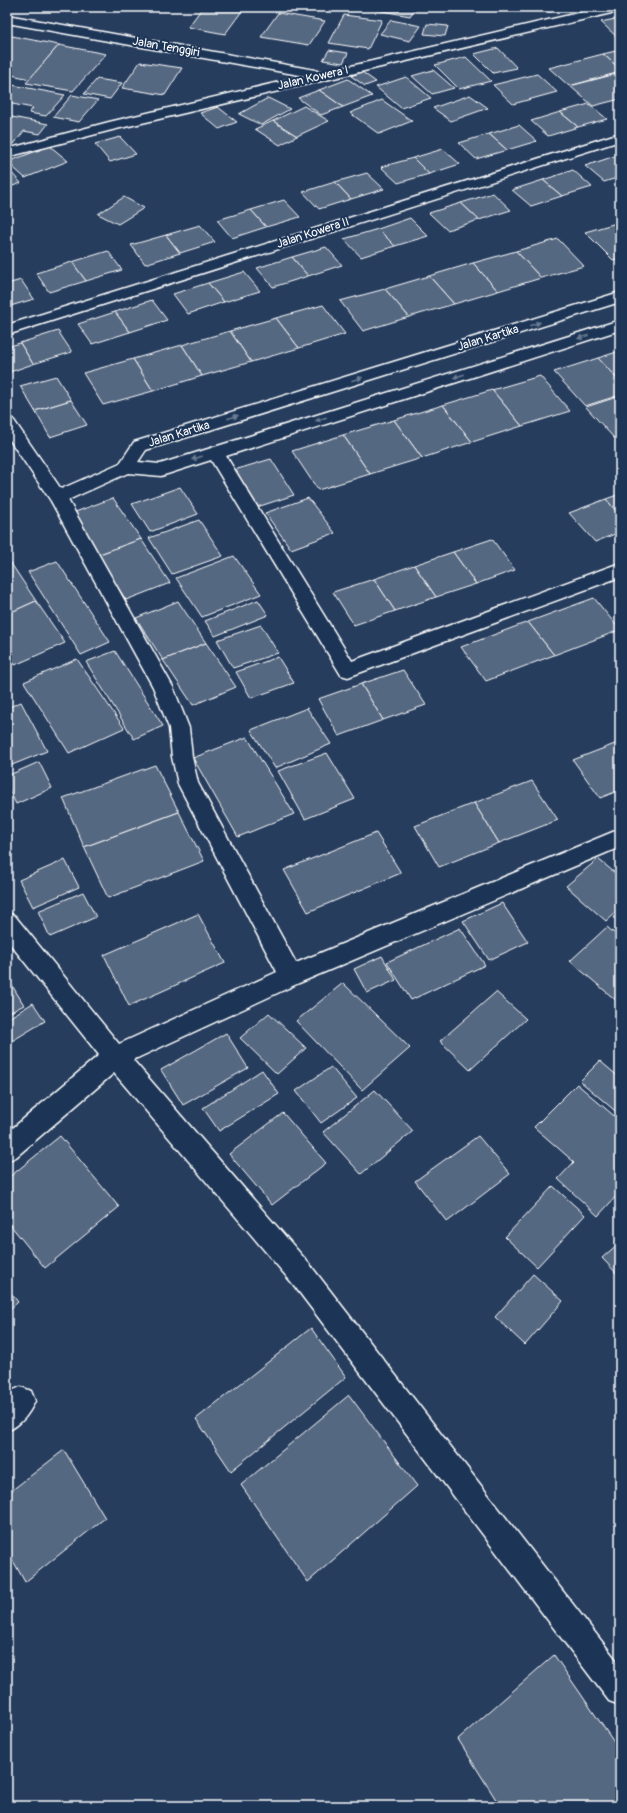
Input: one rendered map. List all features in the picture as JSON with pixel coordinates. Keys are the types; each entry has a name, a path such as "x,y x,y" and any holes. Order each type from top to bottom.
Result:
{"street":[{"name":"Jalan Kowera I","path":"7,153 110,126 620,7"},
{"name":"Jalan Tenggiri","path":"13,23 324,76"},
{"name":"Jalan Kowera II","path":"7,330 620,137"},
{"name":"Jalan Kartika","path":"620,297 140,446 126,467 161,470 620,326"},
{"path":"7,424 58,498 163,687 179,728 182,757 188,784 291,976"},
{"path":"215,452 348,670 620,570"},
{"path":"58,498 126,467"},
{"path":"7,1149 115,1057 291,976 402,928 620,838"},
{"path":"7,923 115,1057 302,1275 620,1690"}],"building":[{"path":"203,7 245,7 225,34 188,27"},
{"path":"372,7 416,7 410,16 371,9"},
{"path":"539,7 561,7 550,12"},
{"path":"278,13 325,21 309,45 261,37"},
{"path":"344,15 382,20 368,49 329,43"},
{"path":"620,18 620,40 601,22"},
{"path":"391,20 421,26 410,41 380,34"},
{"path":"427,24 448,26 445,36 424,34"},
{"path":"12,36 59,45 30,79 7,74 7,42"},
{"path":"59,45 106,54 73,91 26,83"},
{"path":"498,48 517,68 493,73 474,54"},
{"path":"329,50 348,53 343,63 323,60"},
{"path":"620,50 620,69 603,54"},
{"path":"603,54 620,69 620,72 569,86 549,68"},
{"path":"466,57 491,81 459,89 435,65"},
{"path":"140,62 182,68 165,95 122,88"},
{"path":"433,70 454,88 432,94 412,76"},
{"path":"362,72 376,82 365,86 351,76"},
{"path":"620,73 620,99 593,106 570,86"},
{"path":"537,74 557,92 513,104 493,85"},
{"path":"406,77 431,98 401,108 376,87"},
{"path":"97,79 122,83 110,99 84,94"},
{"path":"348,79 372,96 343,107 319,90"},
{"path":"7,84 65,95 46,116 29,113 33,108 7,103"},
{"path":"319,90 343,107 321,115 298,98"},
{"path":"72,95 98,100 79,122 53,117"},
{"path":"470,95 488,108 451,121 433,108"},
{"path":"268,98 290,109 261,125 239,114"},
{"path":"382,100 412,121 379,134 350,113"},
{"path":"589,104 607,119 578,127 560,112"},
{"path":"304,106 329,121 297,136 273,121"},
{"path":"218,107 237,122 219,129 200,113"},
{"path":"560,112 578,127 548,136 531,121"},
{"path":"7,116 48,124 40,134 24,131 14,144 7,142"},
{"path":"273,121 297,136 280,145 255,129"},
{"path":"519,125 537,141 507,150 489,134"},
{"path":"489,134 507,150 476,159 459,143"},
{"path":"120,137 136,154 110,162 95,144"},
{"path":"50,146 68,161 25,178 7,162"},
{"path":"443,149 460,164 429,174 413,158"},
{"path":"615,156 620,161 620,177 604,182 585,166"},
{"path":"413,158 429,174 398,183 381,167"},
{"path":"7,168 21,183 7,188"},
{"path":"573,170 592,187 562,196 543,180"},
{"path":"367,173 384,189 351,199 335,182"},
{"path":"543,180 562,196 531,206 512,190"},
{"path":"335,182 351,199 319,209 303,192"},
{"path":"493,193 511,210 479,220 461,203"},
{"path":"124,197 144,208 118,224 98,214"},
{"path":"284,200 300,217 266,227 251,210"},
{"path":"461,203 479,220 447,230 429,213"},
{"path":"251,210 266,227 232,238 217,220"},
{"path":"410,218 428,236 395,246 378,229"},
{"path":"620,222 620,258 613,260 585,232"},
{"path":"200,225 215,242 180,253 166,235"},
{"path":"378,229 395,246 361,257 344,239"},
{"path":"166,235 180,253 145,264 131,245"},
{"path":"558,239 584,266 541,278 516,251"},
{"path":"326,247 342,265 308,276 292,257"},
{"path":"108,251 122,270 86,281 72,262"},
{"path":"516,251 541,278 498,291 473,263"},
{"path":"292,257 308,276 273,287 257,268"},
{"path":"72,262 86,281 49,292 36,273"},
{"path":"473,263 498,291 454,304 429,276"},
{"path":"244,272 260,291 224,302 208,283"},
{"path":"429,276 454,304 409,317 385,289"},
{"path":"21,280 34,299 7,307 7,284"},
{"path":"208,283 224,302 188,314 173,294"},
{"path":"385,289 409,317 363,331 340,301"},
{"path":"152,300 167,320 130,332 115,312"},
{"path":"323,305 345,334 299,348 276,318"},
{"path":"115,312 130,332 92,344 78,324"},
{"path":"276,318 299,348 251,362 230,331"},
{"path":"58,331 72,352 33,364 20,343"},
{"path":"230,331 251,362 202,376 182,345"},
{"path":"20,343 33,364 7,373 7,347"},
{"path":"182,345 202,376 153,391 133,359"},
{"path":"620,351 620,382 598,358"},
{"path":"598,358 620,382 620,395 585,406 554,372"},
{"path":"133,359 153,391 103,405 83,373"},
{"path":"56,376 71,400 35,411 20,386"},
{"path":"540,376 570,411 522,426 492,390"},
{"path":"492,390 522,426 472,442 443,405"},
{"path":"620,396 620,436 614,438 586,407"},
{"path":"71,400 87,425 50,437 35,411"},
{"path":"443,405 472,442 422,458 394,420"},
{"path":"394,420 422,458 370,474 343,435"},
{"path":"343,435 370,474 318,490 292,451"},
{"path":"271,459 294,495 254,508 231,471"},
{"path":"180,487 198,514 150,532 132,504"},
{"path":"620,494 620,516 606,499"},
{"path":"113,498 141,539 97,555 70,514"},
{"path":"308,498 335,533 291,549 265,513"},
{"path":"606,499 620,516 620,532 595,542 569,513"},
{"path":"199,520 223,556 172,574 149,538"},
{"path":"7,521 14,532 7,534"},
{"path":"141,539 170,583 126,600 97,555"},
{"path":"492,539 515,570 476,584 453,552"},
{"path":"453,552 476,584 436,597 414,565"},
{"path":"234,556 261,594 202,617 176,578"},
{"path":"57,561 110,642 81,655 28,572"},
{"path":"10,562 36,601 7,614 7,563"},
{"path":"414,565 436,597 395,611 374,579"},
{"path":"374,579 395,611 354,625 333,592"},
{"path":"594,598 620,630 554,655 528,622"},
{"path":"258,600 268,615 215,636 205,621"},
{"path":"36,601 65,643 15,665 7,652 7,614"},
{"path":"178,601 206,643 163,660 136,618"},
{"path":"528,622 554,655 486,681 461,647"},
{"path":"261,625 278,653 233,668 217,640"},
{"path":"206,643 236,687 193,705 163,660"},
{"path":"115,651 163,726 134,739 86,662"},
{"path":"278,657 294,683 251,698 236,672"},
{"path":"77,659 124,728 69,753 24,682"},
{"path":"403,670 426,705 383,720 361,684"},
{"path":"361,684 383,720 339,736 318,699"},
{"path":"21,702 47,751 7,767 7,708"},
{"path":"307,708 331,744 275,768 251,730"},
{"path":"247,737 294,814 238,837 193,758"},
{"path":"620,742 620,790 600,798 573,760"},
{"path":"327,753 355,799 305,819 278,771"},
{"path":"39,762 52,788 16,804 7,786 7,776"},
{"path":"155,765 179,812 84,847 63,798"},
{"path":"532,781 558,820 499,843 474,803"},
{"path":"474,803 499,843 439,867 415,826"},
{"path":"179,812 204,861 108,898 84,847"},
{"path":"376,833 401,873 308,912 284,870"},
{"path":"598,859 620,877 620,908 606,921 566,886"},
{"path":"65,860 79,887 33,907 19,880"},
{"path":"83,892 96,917 50,937 38,911"},
{"path":"502,903 528,942 489,960 463,921"},
{"path":"198,914 225,963 129,1006 104,955"},
{"path":"607,927 620,938 620,1000 618,1002 570,961"},
{"path":"460,928 485,965 411,1000 387,962"},
{"path":"382,956 396,980 367,993 354,969"},
{"path":"7,977 24,1005 7,1014"},
{"path":"343,983 410,1048 362,1090 296,1021"},
{"path":"496,992 526,1019 470,1070 440,1041"},
{"path":"33,1003 45,1021 7,1044 7,1019"},
{"path":"269,1013 306,1048 277,1074 240,1038"},
{"path":"226,1033 248,1068 183,1105 161,1070"},
{"path":"600,1061 620,1078 620,1115 580,1081"},
{"path":"331,1067 357,1098 321,1123 296,1091"},
{"path":"262,1070 279,1094 219,1131 203,1108"},
{"path":"577,1084 620,1121 620,1192 598,1216 558,1179 574,1162 534,1127"},
{"path":"375,1090 413,1131 361,1174 323,1132"},
{"path":"283,1113 326,1163 272,1205 229,1154"},
{"path":"60,1136 119,1207 45,1268 7,1221 7,1179"},
{"path":"478,1136 510,1174 447,1222 415,1181"},
{"path":"553,1186 585,1215 537,1267 505,1237"},
{"path":"620,1242 620,1277 602,1258"},
{"path":"533,1274 563,1301 525,1345 495,1317"},
{"path":"7,1288 18,1302 7,1312"},
{"path":"311,1328 346,1377 231,1471 196,1419"},
{"path":"349,1395 417,1486 308,1582 241,1485"},
{"path":"64,1450 105,1518 25,1582 7,1550 7,1494"},
{"path":"554,1655 620,1751 620,1806 500,1806 458,1739"}]}
